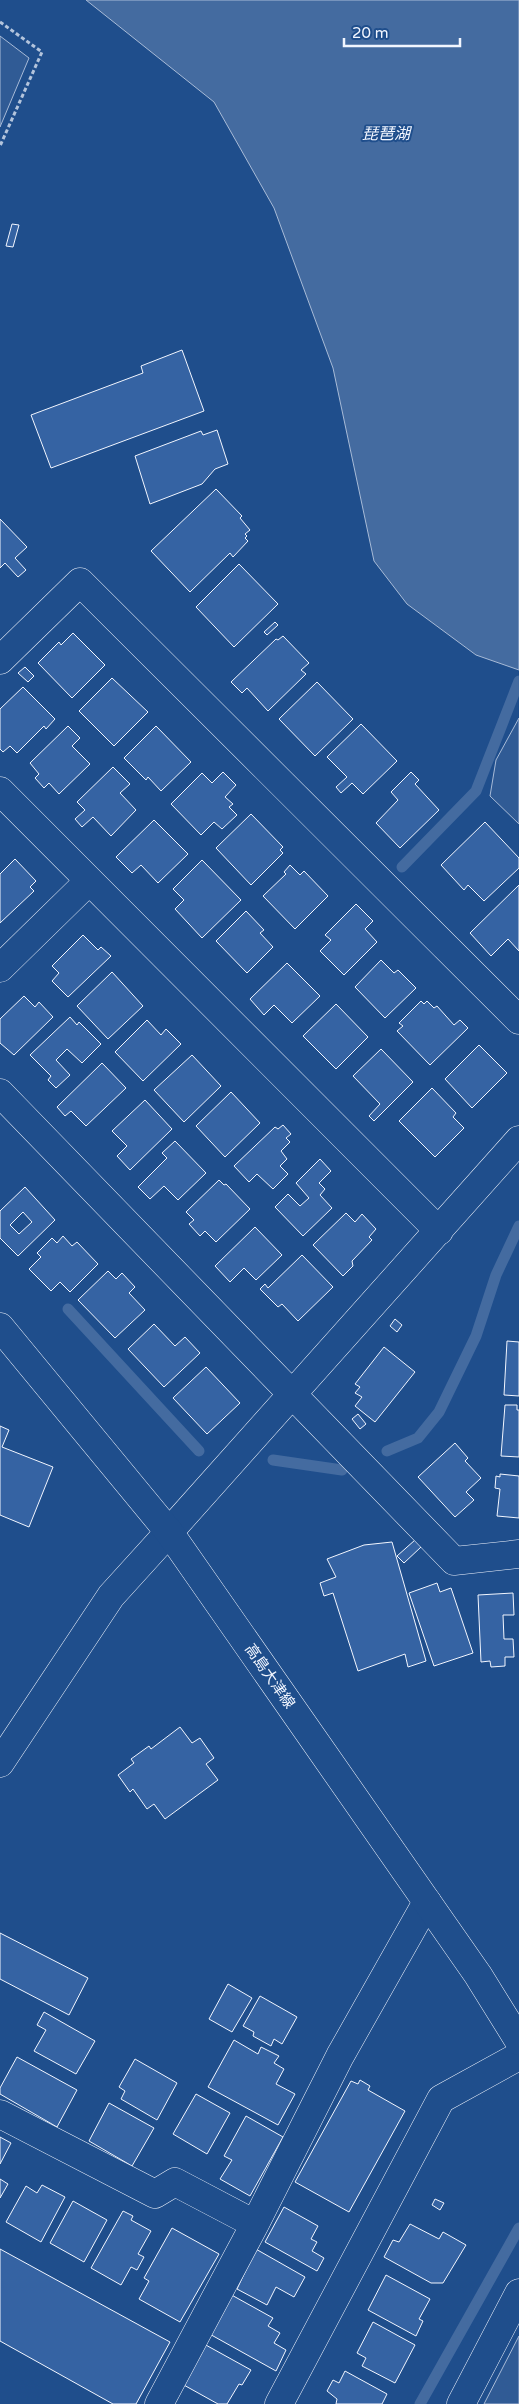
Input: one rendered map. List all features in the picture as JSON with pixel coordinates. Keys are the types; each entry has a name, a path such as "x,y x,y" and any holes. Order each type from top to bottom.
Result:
{"street":[{"path":"0,660 80,582 519,1020"},
{"path":"0,791 438,1231"},
{"path":"0,968 89,881"},
{"path":"0,1093 454,1561 519,1554"},
{"path":"0,1763 111,1596 519,1140"},
{"name":"高島大津線","path":"0,1327 169,1532 478,1975 519,2041"},
{"path":"159,2404 255,2224 340,2056 427,1902"},
{"path":"278,2404 441,2099 519,2056"},
{"path":"0,2114 155,2194 175,2182 255,2224"},
{"path":"461,2404 519,2293"}],"path":[{"path":"0,22 42,52 0,146"}],"shaded area":[{"path":"0,36 29,58 0,127"},
{"path":"519,718 519,824 490,796 496,760"},
{"path":"519,2336 519,2404 484,2404"}],"water":[{"name":"琵琶湖","path":"86,0 519,0 519,670 476,655 407,604 374,561 333,368 274,208 214,102"}],"building":[{"path":"12,224 19,225 13,247 6,246"},
{"path":"182,350 204,411 51,468 31,415 143,373 141,366"},
{"path":"217,430 228,464 215,469 202,484 150,504 135,456 201,431 203,435"},
{"path":"216,489 242,516 240,518 250,530 245,534 247,536 245,538 248,541 233,557 230,553 190,592 151,551"},
{"path":"0,519 27,547 15,558 26,570 18,577 5,563 0,568"},
{"path":"239,564 278,604 234,647 196,607"},
{"path":"275,622 278,625 267,635 264,632"},
{"path":"73,633 105,665 72,698 38,663 59,642 61,645"},
{"path":"283,636 309,663 301,670 306,674 268,711 247,688 242,693 231,682 276,639 278,640"},
{"path":"25,667 34,676 28,682 18,673"},
{"path":"112,678 148,712 114,746 79,711"},
{"path":"317,682 353,719 315,756 279,719"},
{"path":"23,687 55,719 46,729 44,726 17,753 10,746 3,752 0,749 0,709"},
{"path":"361,724 397,761 363,794 352,783 341,793 336,787 347,777 327,757"},
{"path":"68,726 80,738 72,746 90,764 59,794 49,783 44,788 35,778 39,774 30,763"},
{"path":"156,726 191,762 161,791 148,777 146,780 124,758"},
{"path":"113,767 130,784 120,793 136,810 111,836 93,817 82,827 75,819 85,810 77,802"},
{"path":"223,772 236,785 225,797 233,804 229,807 237,815 222,829 214,822 201,835 171,804 202,773 212,783"},
{"path":"411,772 419,780 415,784 439,810 400,848 376,823 398,800 391,792"},
{"path":"251,814 283,847 280,850 283,853 251,885 216,848"},
{"path":"154,820 188,854 158,883 141,865 132,873 116,857"},
{"path":"485,822 519,858 519,868 484,901 468,885 464,890 441,865"},
{"path":"15,859 36,881 30,887 34,891 0,923 0,874"},
{"path":"202,860 241,900 202,938 175,909 184,900 173,889"},
{"path":"290,865 300,875 304,871 328,896 295,929 263,896 286,874 284,872"},
{"path":"519,885 519,951 508,939 491,956 470,933"},
{"path":"356,904 373,921 365,929 377,942 344,975 320,951 331,940 325,935"},
{"path":"246,911 264,930 260,933 273,947 247,973 216,941"},
{"path":"83,935 98,950 101,947 111,956 68,997 52,981 59,973 52,966"},
{"path":"381,960 394,973 398,970 416,988 385,1018 355,987"},
{"path":"287,963 320,996 292,1023 274,1005 264,1015 250,999"},
{"path":"112,972 143,1006 108,1039 77,1006"},
{"path":"24,996 35,1007 39,1002 53,1017 14,1055 0,1043 0,1019"},
{"path":"421,1001 424,1004 427,1001 434,1008 437,1006 454,1025 460,1020 468,1028 430,1065 397,1031 403,1026 399,1023"},
{"path":"336,1004 368,1037 336,1069 303,1036"},
{"path":"70,1017 77,1025 79,1022 101,1044 82,1063 67,1049 56,1060 70,1075 56,1088 48,1080 51,1076 30,1055"},
{"path":"147,1020 161,1035 166,1029 181,1044 143,1081 115,1052"},
{"path":"479,1045 507,1073 472,1108 445,1079"},
{"path":"381,1049 413,1082 374,1121 369,1116 380,1104 353,1076"},
{"path":"192,1055 221,1086 184,1122 154,1090"},
{"path":"102,1063 126,1088 86,1126 71,1111 65,1116 57,1107"},
{"path":"432,1088 456,1113 453,1117 464,1128 435,1157 399,1121"},
{"path":"231,1092 260,1123 225,1157 196,1126"},
{"path":"145,1100 172,1129 130,1170 117,1156 127,1146 112,1131"},
{"path":"283,1125 291,1134 286,1138 290,1142 281,1151 287,1159 280,1166 288,1174 273,1189 257,1174 249,1182 234,1166 275,1127 278,1129"},
{"path":"175,1141 206,1173 178,1200 164,1186 150,1199 138,1187 167,1158 162,1153"},
{"path":"320,1159 331,1171 319,1183 325,1189 320,1195 332,1208 303,1236 275,1207 288,1194 300,1206 309,1198 296,1183"},
{"path":"219,1180 224,1185 226,1184 250,1209 216,1242 205,1231 200,1236 189,1224 194,1220 186,1212"},
{"path":"25,1187 55,1220 18,1256 0,1238 0,1211","holes":["23,1212 32,1222 19,1234 10,1225"]},
{"path":"346,1213 355,1222 362,1214 376,1229 369,1237 372,1240 352,1261 353,1266 343,1276 313,1245"},
{"path":"255,1227 282,1255 256,1280 244,1268 230,1282 215,1266"},
{"path":"63,1236 72,1246 77,1242 98,1264 70,1292 60,1282 51,1291 29,1269 41,1257 37,1253 52,1238 57,1243"},
{"path":"302,1255 333,1287 298,1321 282,1304 278,1307 260,1289 265,1284 268,1288"},
{"path":"108,1271 116,1279 122,1273 135,1287 129,1293 145,1310 115,1338 78,1300"},
{"path":"395,1319 402,1325 397,1332 390,1326"},
{"path":"154,1324 175,1346 185,1337 200,1353 164,1387 128,1349"},
{"path":"507,1341 519,1342 519,1396 504,1395"},
{"path":"384,1347 415,1372 375,1422 355,1406 362,1397 355,1393 360,1387 355,1384"},
{"path":"206,1367 240,1403 207,1434 173,1398"},
{"path":"505,1405 517,1405 517,1410 519,1410 519,1457 501,1456"},
{"path":"358,1414 366,1424 360,1429 352,1419"},
{"path":"0,1426 9,1430 2,1447 53,1467 29,1527 0,1515"},
{"path":"455,1443 468,1458 465,1461 481,1478 466,1492 474,1500 455,1517 418,1477"},
{"path":"500,1474 519,1476 519,1518 497,1516 500,1489 495,1488 496,1476 500,1477"},
{"path":"415,1540 421,1547 404,1563 397,1556"},
{"path":"392,1542 426,1661 408,1667 405,1654 358,1671 333,1593 324,1596 320,1583 336,1577 327,1559 364,1545"},
{"path":"437,1583 440,1592 451,1588 473,1653 434,1666 409,1593"},
{"path":"513,1593 514,1615 503,1615 504,1639 513,1639 514,1657 505,1657 505,1666 491,1667 490,1661 481,1662 478,1595"},
{"path":"180,1727 192,1743 200,1738 214,1758 206,1764 218,1780 165,1819 154,1804 147,1809 133,1789 130,1792 118,1775 134,1763 131,1759 149,1746 151,1749"},
{"path":"0,1933 88,1978 69,2015 0,1979"},
{"path":"228,1984 252,1998 232,2032 209,2019"},
{"path":"260,1996 297,2017 282,2044 274,2039 271,2046 253,2036 254,2032 243,2026"},
{"path":"44,2012 95,2041 76,2074 34,2051 46,2030 37,2025"},
{"path":"234,2040 258,2054 261,2047 279,2056 274,2063 284,2069 276,2084 295,2094 278,2125 208,2087"},
{"path":"17,2057 77,2090 57,2127 0,2094 0,2088"},
{"path":"135,2059 177,2083 157,2120 121,2099 125,2091 119,2087"},
{"path":"360,2080 370,2086 368,2090 405,2111 349,2212 295,2182 351,2081 358,2084"},
{"path":"196,2094 230,2113 207,2154 173,2134"},
{"path":"109,2103 154,2128 132,2166 89,2141"},
{"path":"246,2116 283,2137 250,2196 220,2179 232,2160 224,2156"},
{"path":"0,2137 11,2143 0,2164"},
{"path":"0,2179 8,2184 0,2198"},
{"path":"42,2185 65,2197 41,2242 6,2222 26,2186 37,2193"},
{"path":"435,2199 444,2203 440,2210 432,2205"},
{"path":"73,2201 107,2220 84,2262 50,2243"},
{"path":"284,2207 318,2226 311,2239 317,2242 312,2251 324,2258 317,2271 265,2242"},
{"path":"123,2211 133,2216 131,2220 151,2231 138,2254 144,2257 137,2270 131,2267 121,2285 91,2268"},
{"path":"410,2224 439,2239 443,2232 466,2245 443,2283 431,2283 384,2257 393,2240 399,2242"},
{"path":"172,2228 219,2254 180,2322 139,2299 149,2281 144,2278"},
{"path":"254,2248 305,2277 294,2297 276,2287 267,2305 237,2289 246,2270 242,2269"},
{"path":"0,2249 170,2342 136,2404 113,2404 0,2341"},
{"path":"386,2275 430,2299 419,2319 423,2321 416,2336 368,2310"},
{"path":"228,2293 273,2318 268,2326 280,2333 274,2343 286,2350 276,2371 206,2332"},
{"path":"373,2322 415,2345 395,2383 362,2366 366,2358 357,2353"},
{"path":"204,2344 251,2370 242,2385 239,2384 227,2404 218,2404 182,2384"},
{"path":"345,2371 387,2394 382,2404 336,2404 337,2399 327,2391 333,2380 339,2383"}],"waterway":[{"path":"402,867 476,791 519,681"},
{"path":"387,1451 418,1438 439,1412 476,1336 496,1275 519,1226"},
{"path":"68,1309 199,1451"},
{"path":"273,1460 342,1470"},
{"path":"420,2404 519,2228"}]}
